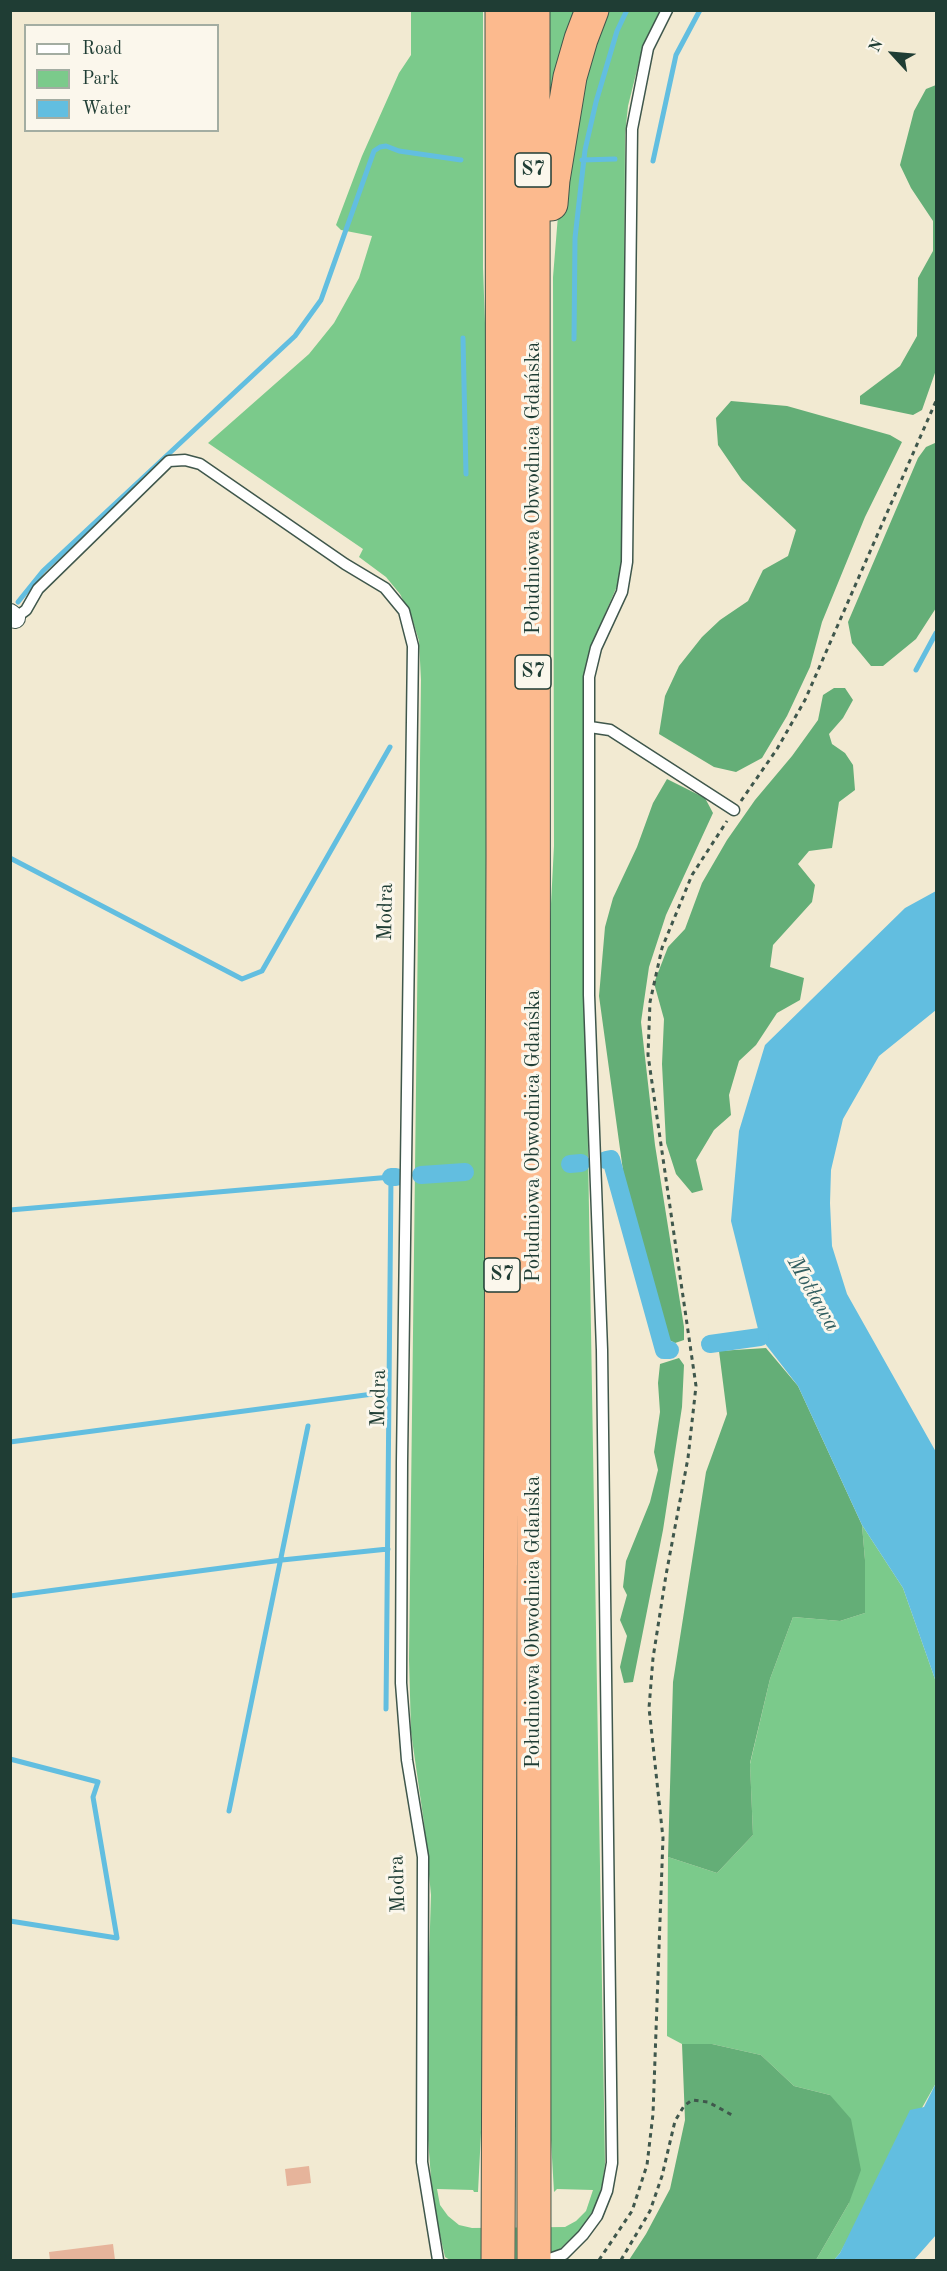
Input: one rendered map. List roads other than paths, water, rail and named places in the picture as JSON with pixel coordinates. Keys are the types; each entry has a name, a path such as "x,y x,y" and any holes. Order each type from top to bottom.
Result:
{"highway":[{"name":"Południowa Obwodnica Gdańska","path":"498,2260 502,10"},
{"name":"Południowa Obwodnica Gdańska","path":"533,10 534,2260"},
{"path":"533,330 547,277 553,180 564,114 578,48 592,10"}],"lane":[{"path":"547,2260 564,2254 583,2235 597,2216 607,2191 612,2163 602,1350 589,994 589,677 596,648 622,592 627,562 632,129 648,48 667,10"},
{"name":"Modra","path":"13,616 26,610 38,589 169,461 185,460 200,464 345,564 385,588 404,611 413,646 401,1683 408,1760 423,1857 422,2162 438,2260"},
{"path":"590,727 610,730 734,810"},
{"path":"501,1419 512,1497"},
{"path":"523,1508 533,1420"},
{"path":"523,1576 533,1669"},
{"path":"500,1668 512,1587"}],"water":[{"name":"Motława","path":"936,891 936,1010 879,1056 843,1119 831,1170 830,1203 832,1246 847,1294 936,1452 936,1682 903,1588 862,1525 798,1386 760,1337 731,1221 739,1131 765,1045 905,908"},
{"path":"936,2083 936,2235 914,2260 834,2260 840,2253 910,2110 924,2107"}],"waterway":[{"path":"574,339 575,238 585,150 596,102 617,31 627,10"},
{"path":"653,161 676,55 700,10"},
{"path":"18,602 43,571 295,336 321,300 374,151 386,146 399,151 461,160"},
{"path":"582,160 615,159"},
{"path":"463,338 466,474"},
{"path":"916,670 936,633"},
{"path":"10,858 242,979 262,971 390,747"},
{"path":"606,1160 611,1159 664,1350 670,1350"},
{"path":"570,1164 581,1163"},
{"path":"421,1175 465,1172"},
{"path":"10,1210 391,1177 386,1709"},
{"path":"391,1177 396,1177"},
{"path":"710,1344 760,1337"},
{"path":"10,1442 388,1392"},
{"path":"229,1811 308,1426"},
{"path":"10,1596 282,1560 388,1549"},
{"path":"10,1759 98,1782 93,1797 117,1938 10,1921"}]}
